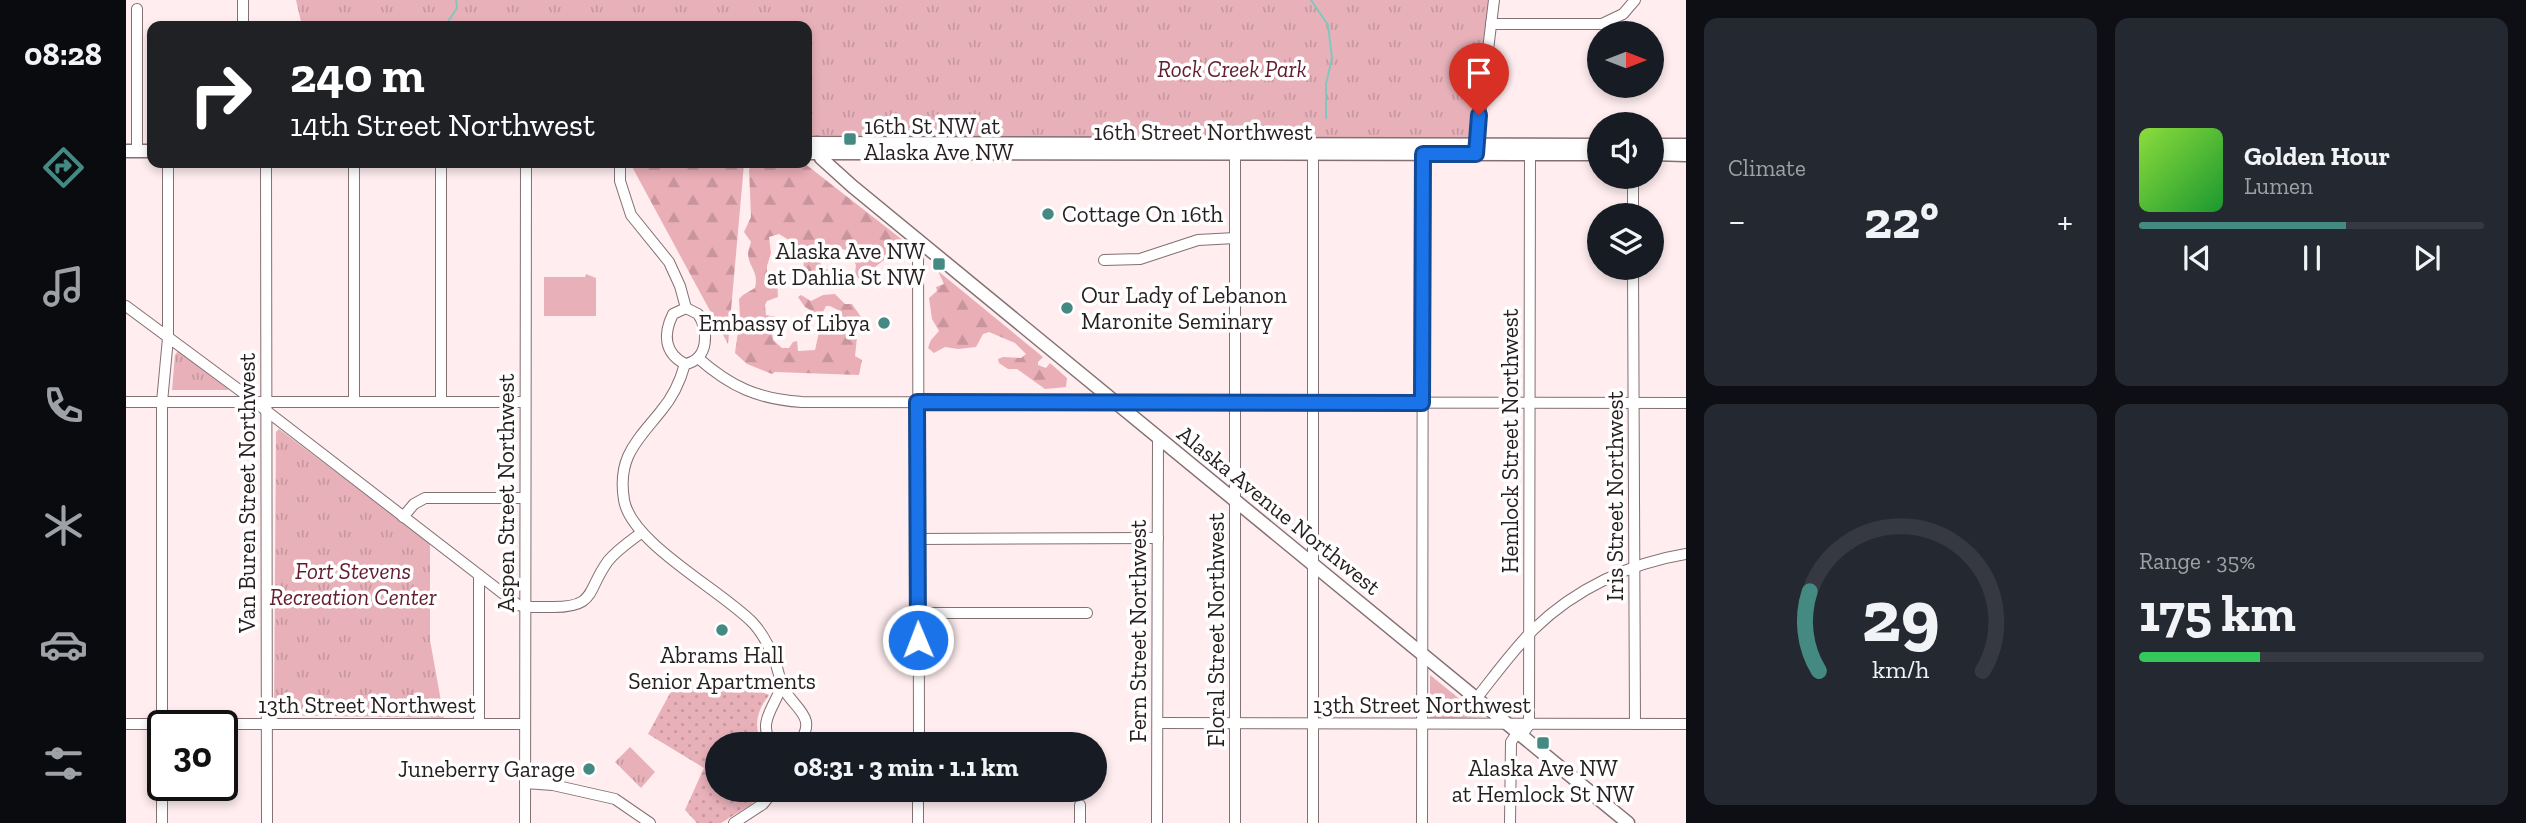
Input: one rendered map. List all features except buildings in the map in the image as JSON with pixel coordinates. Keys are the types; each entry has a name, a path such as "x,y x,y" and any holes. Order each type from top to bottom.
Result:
{"main road":[{"path":"1664,145 1686,145"},
{"name":"16th Street Northwest","path":"812,148 1530,149 1587,146"},
{"name":"Alaska Avenue Northwest","path":"812,148 852,186 1628,823"},
{"name":"16th Street Northwest","path":"1530,149 1587,153"},
{"path":"1664,154 1686,155"}],"street":[{"path":"243,0 243,21"},
{"path":"1476,149 1494,0"},
{"path":"1491,24 1602,24 1623,14 1635,0"},
{"path":"131,147 137,9"},
{"name":"Floral Street Northwest","path":"1235,148 1235,823"},
{"path":"1313,149 1313,823"},
{"path":"1422,823 1423,149"},
{"name":"Hemlock Street Northwest","path":"1510,823 1511,742 1518,730 1530,634 1530,149"},
{"path":"162,710 162,402 168,338 168,168"},
{"name":"Van Buren Street Northwest","path":"266,168 267,823"},
{"path":"354,402 355,168"},
{"path":"441,168 441,402"},
{"name":"Aspen Street Northwest","path":"525,823 526,168"},
{"path":"620,168 620,181 632,215 669,262 686,308 698,314 705,327 706,341 698,358 693,363 685,364 669,350 666,336 673,314 686,308"},
{"path":"1104,260 1139,259 1198,240 1236,238"},
{"path":"918,239 919,732"},
{"name":"Iris Street Northwest","path":"1633,280 1635,724"},
{"path":"126,306 255,402 267,407 403,517 518,605 575,607 590,594 607,562 641,533"},
{"path":"698,358 747,392 802,402 1686,403"},
{"path":"685,364 675,392 637,439 624,467 624,501 631,519 641,533 753,624 768,646 790,698 804,713 806,727 804,732"},
{"path":"126,402 255,402"},
{"path":"267,407 354,402 525,402"},
{"name":"Fern Street Northwest","path":"1157,823 1158,438"},
{"path":"403,517 414,504 425,498 525,498"},
{"path":"918,538 1158,538"},
{"path":"1476,699 1530,634 1577,595 1635,567 1686,554"},
{"path":"479,575 479,724"},
{"path":"918,613 1087,612"},
{"path":"766,732 765,722 782,684"},
{"path":"776,699 790,698"},
{"name":"13th Street Northwest","path":"1157,723 1422,724 1518,730 1686,724"},
{"name":"13th Street Northwest","path":"126,724 147,724"},
{"name":"13th Street Northwest","path":"238,724 525,724"},
{"path":"525,783 553,785 615,799 650,823"},
{"path":"162,801 162,823"},
{"path":"741,821 765,802"},
{"path":"918,802 918,823"},
{"path":"1080,805 1080,823"}],"green space":[{"name":"Rock Creek Park","path":"296,0 1489,0 1470,138 812,135 812,21 301,21"},
{"path":"633,168 744,168 728,344"},
{"path":"810,168 909,245 908,257 891,253 866,277 858,278 855,274 856,265 848,251 837,247 824,248 819,254 820,263 831,273 831,277 809,280 803,275 804,260 790,261 789,240 779,234 769,237 771,253 767,276 777,281 778,297 767,301 766,315 780,320 772,332 773,340 782,348 789,348 797,341 798,351 815,350 819,332 822,328 826,332 836,328 840,311 826,306 823,312 815,313 805,307 798,297 801,295 811,301 823,295 835,294 845,304 852,304 861,317 861,330 854,335 857,337 855,356 862,360 859,375 772,374 747,364 735,353 740,317 739,299 755,288 756,282 748,254 751,242 744,232 751,217 749,169"},
{"path":"938,271 1043,357 1038,365 1046,368 1050,363 1067,378 1066,387 1045,389 1017,369 1008,369 999,363 998,359 1003,357 1021,358 1026,354 1015,343 989,332 983,334 976,347 945,347 934,353 928,348 939,331 932,319 929,298 937,291 936,287 944,284"},
{"path":"586,274 596,278 596,316 544,316 544,277 585,277"},
{"path":"178,351 228,390 172,390 175,355"},
{"name":"Fort Stevens Recreation Center","path":"279,429 430,543 430,640 444,718 274,715 276,432"},
{"path":"1430,675 1482,717 1430,719"},
{"path":"734,681 769,695 758,718 759,732 705,732 705,802 754,802 721,823 697,823 685,810 704,768 648,734 676,682 696,687"},
{"path":"630,747 655,772 641,788 615,762"}],"waterway":[{"path":"448,21 457,8 456,0"},
{"path":"1311,0 1328,25 1332,58 1326,84 1326,118"}],"place":[{"name":"16th St NW at Alaska Ave NW","path":"850,139"},
{"name":"Cottage On 16th","path":"1048,214"},
{"name":"Alaska Ave NW at Dahlia St NW","path":"939,264"},
{"name":"Our Lady of Lebanon Maronite Seminary","path":"1067,308"},
{"name":"Embassy of Libya","path":"884,323"},
{"name":"Abrams Hall Senior Apartments","path":"722,630"},
{"name":"Alaska Ave NW at Hemlock St NW","path":"1543,743"},
{"name":"Juneberry Garage","path":"589,769"}],"route":[{"path":"918,640 917,402 1422,403 1423,154 1476,154 1479,115"}]}
